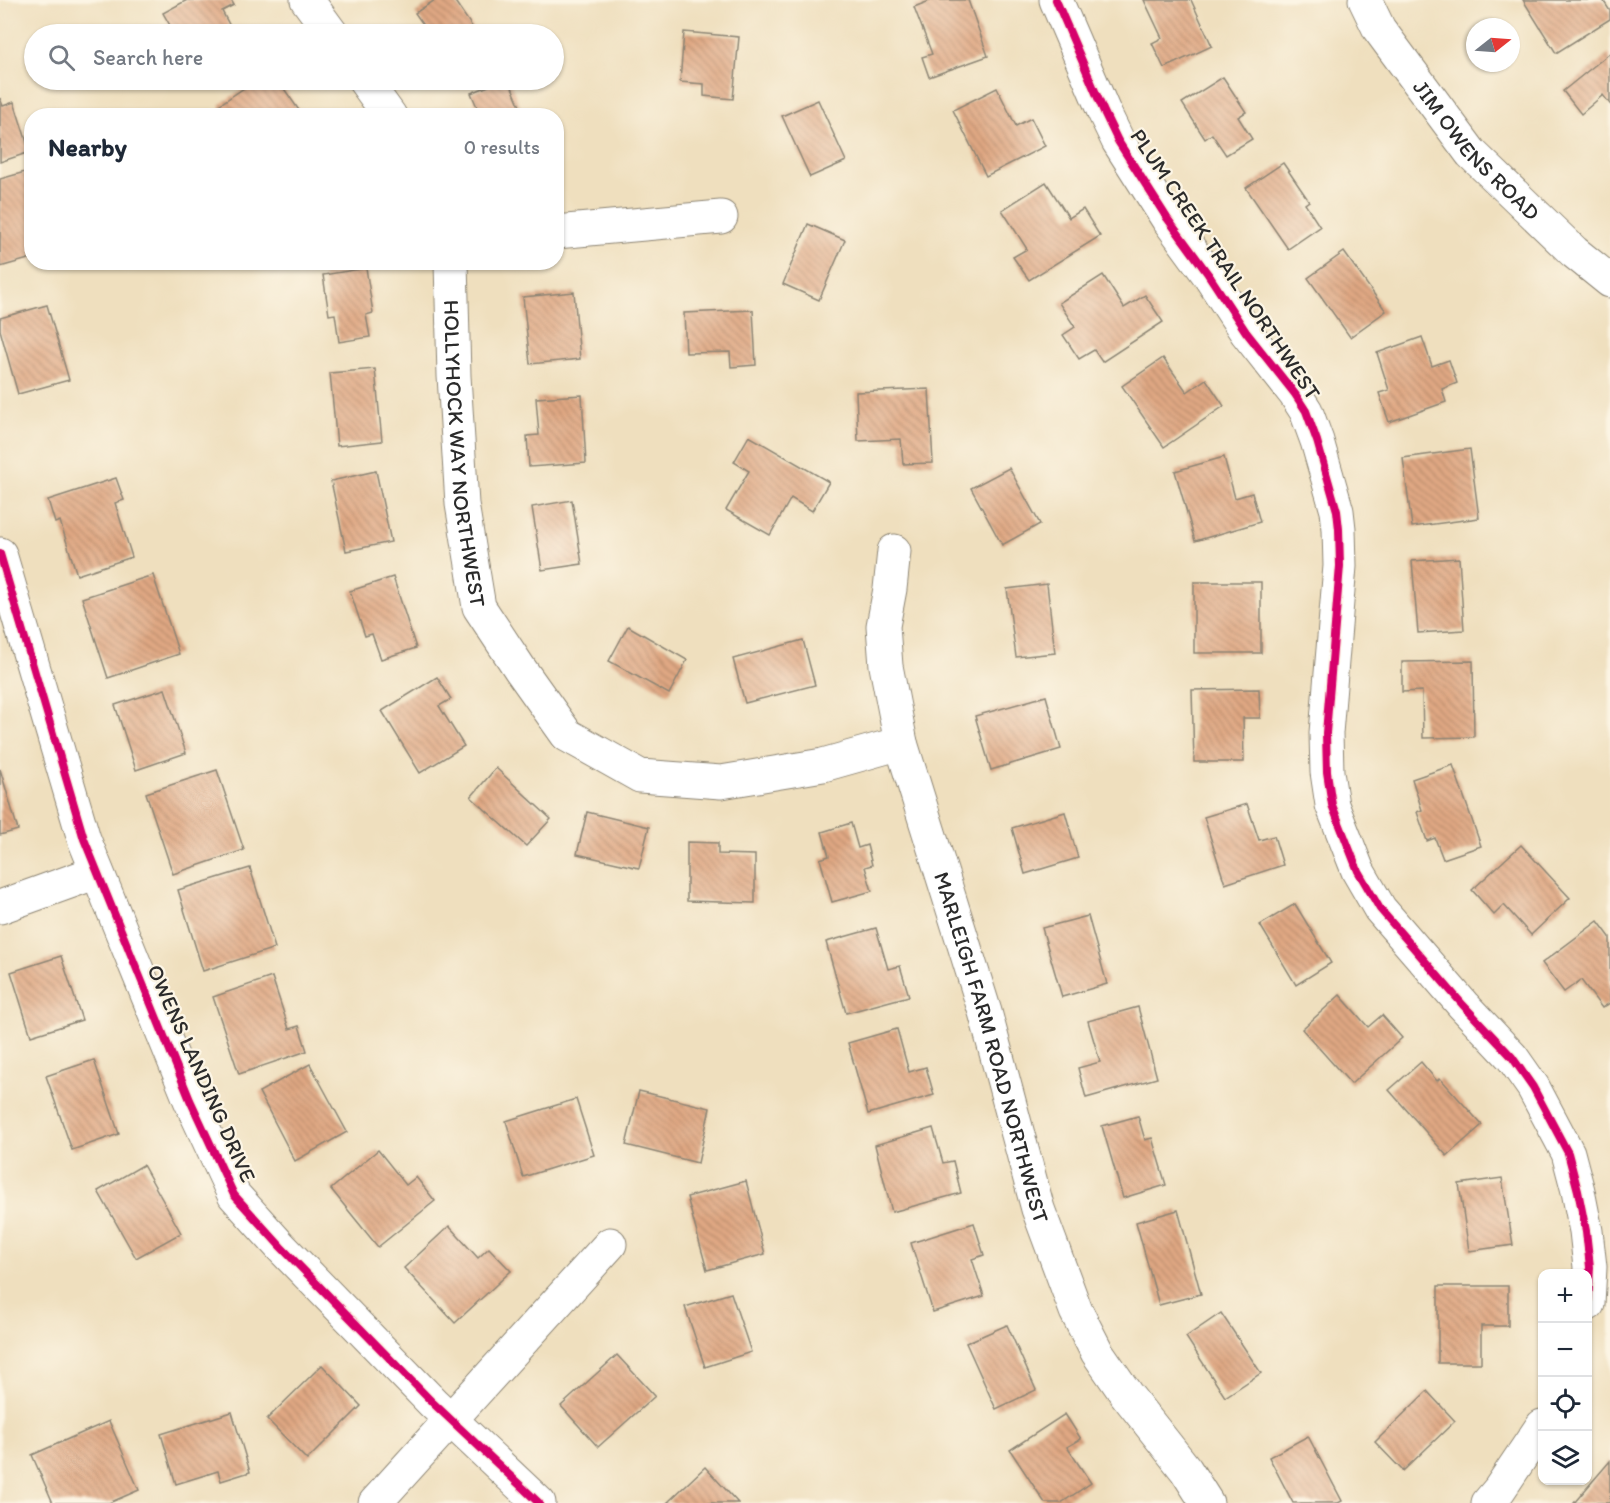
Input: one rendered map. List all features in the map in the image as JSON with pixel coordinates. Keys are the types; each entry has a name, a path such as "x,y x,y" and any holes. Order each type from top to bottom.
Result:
{"street":[{"path":"307,0 325,24"},
{"name":"PLUM CREEK TRAIL NORTHWEST","path":"1056,0 1118,141 1167,218 1208,274 1246,332 1306,411 1337,511 1339,529 1340,566 1326,733 1332,805 1358,871 1380,909 1463,1005 1512,1057 1533,1087 1568,1153 1586,1231 1590,1269"},
{"name":"JIM OWENS ROAD","path":"1365,0 1379,29 1471,153 1574,252 1610,281"},
{"path":"371,90 384,108"},
{"path":"564,231 721,217"},
{"name":"HOLLYHOCK WAY NORTHWEST","path":"451,270 454,376 462,504 479,606 567,735 640,776 721,782 823,765 901,743"},
{"name":"MARLEIGH FARM ROAD NORTHWEST","path":"894,551 883,626 886,666 901,743 985,1012 1038,1209 1076,1311 1097,1352 1126,1394 1186,1470 1207,1503"},
{"name":"OWENS LANDING DRIVE","path":"0,554 84,839 190,1100 234,1195 297,1263 451,1420 539,1503"},
{"path":"0,907 97,872"},
{"path":"375,1503 609,1244"},
{"path":"1488,1503 1539,1431"}],"building":[{"path":"187,0 231,0 234,5 222,11 229,24 169,24 163,13"},
{"path":"435,0 454,0 470,24 423,24 415,13"},
{"path":"932,0 968,0 988,56 929,77 922,57 932,54 914,7"},
{"path":"1144,0 1191,0 1212,46 1164,68 1152,43 1162,38"},
{"path":"1523,0 1603,0 1610,11 1610,19 1556,53"},
{"path":"684,32 739,37 733,99 704,96 704,84 680,82"},
{"path":"1610,53 1610,104 1603,95 1581,114 1563,91"},
{"path":"1223,77 1246,112 1238,117 1252,139 1226,155 1212,134 1205,139 1182,103"},
{"path":"997,88 1016,126 1031,118 1045,146 986,176 953,110"},
{"path":"241,90 285,90 297,108 221,108 219,105"},
{"path":"479,90 513,90 521,108 478,108 471,93"},
{"path":"0,98 3,106 14,102 24,133 24,154 0,162"},
{"path":"818,100 846,161 810,177 782,116"},
{"path":"1283,163 1309,201 1305,204 1320,227 1288,249 1246,188"},
{"path":"24,172 24,260 0,267 0,179"},
{"path":"1046,182 1069,218 1083,209 1100,236 1029,280 1013,257 1027,249 1002,210"},
{"path":"808,224 845,240 819,300 783,284"},
{"path":"1344,252 1386,311 1350,337 1308,278"},
{"path":"366,270 373,313 366,315 370,337 339,342 335,314 329,315 323,275"},
{"path":"1103,275 1124,308 1145,295 1163,322 1102,362 1094,350 1079,359 1063,335 1075,327 1059,303"},
{"path":"574,292 580,359 530,364 523,297"},
{"path":"47,305 69,380 18,394 0,330 0,318"},
{"path":"753,310 756,365 731,367 730,352 686,353 684,313"},
{"path":"1422,337 1432,366 1449,360 1457,383 1442,389 1446,402 1389,422 1379,393 1389,390 1377,353"},
{"path":"1163,358 1187,392 1206,379 1224,406 1164,447 1122,386"},
{"path":"375,369 382,441 337,446 330,373"},
{"path":"929,389 933,463 903,464 901,439 858,441 856,392"},
{"path":"582,395 586,463 529,467 527,436 539,435 536,398"},
{"path":"749,436 829,482 812,511 791,498 770,535 726,510 749,471 734,462"},
{"path":"1470,449 1479,518 1412,527 1403,458"},
{"path":"1224,457 1235,498 1252,493 1260,522 1195,541 1175,471"},
{"path":"1009,468 1040,524 1002,545 971,488"},
{"path":"376,471 391,542 346,551 331,481"},
{"path":"116,478 124,500 115,503 132,557 77,575 60,521 55,523 48,500"},
{"path":"572,500 582,564 542,570 532,507"},
{"path":"1459,558 1464,630 1418,633 1412,561"},
{"path":"153,575 179,654 108,678 82,598"},
{"path":"393,577 416,648 381,659 372,634 365,636 350,591"},
{"path":"1194,582 1261,582 1261,653 1194,653"},
{"path":"1047,584 1055,653 1016,657 1007,589"},
{"path":"628,626 687,660 669,694 609,661"},
{"path":"803,640 815,685 745,703 733,659"},
{"path":"1473,661 1474,737 1423,738 1422,691 1402,692 1402,662"},
{"path":"437,677 451,699 439,706 464,746 420,773 382,711"},
{"path":"165,689 186,753 136,770 115,705"},
{"path":"1259,689 1260,718 1243,718 1244,762 1194,762 1192,690"},
{"path":"1046,696 1061,749 991,770 975,716"},
{"path":"1453,765 1481,846 1443,859 1435,838 1427,841 1417,812 1422,810 1412,779"},
{"path":"496,768 551,819 526,846 471,797"},
{"path":"0,769 18,830 0,835"},
{"path":"217,770 244,850 173,874 146,793"},
{"path":"1247,804 1259,840 1274,836 1283,865 1225,884 1204,817"},
{"path":"587,812 649,827 639,868 577,854"},
{"path":"1065,812 1078,858 1025,874 1012,828"},
{"path":"851,823 858,848 867,845 872,865 865,867 872,891 832,902 820,859 829,856 822,832"},
{"path":"687,842 718,843 718,854 755,855 755,903 687,901"},
{"path":"1521,845 1570,898 1531,935 1504,905 1494,915 1472,890"},
{"path":"250,868 275,948 203,971 178,890"},
{"path":"1295,904 1331,963 1296,985 1260,925"},
{"path":"1088,916 1107,984 1062,997 1042,928"},
{"path":"1598,921 1610,937 1610,1003 1602,1008 1581,980 1564,992 1542,963"},
{"path":"876,928 888,969 900,966 909,996 846,1013 826,942"},
{"path":"61,956 82,1020 31,1036 11,972"},
{"path":"272,977 289,1029 299,1026 307,1051 239,1074 213,997"},
{"path":"1340,995 1368,1027 1382,1015 1402,1038 1351,1084 1302,1029"},
{"path":"1138,1007 1157,1078 1086,1098 1078,1068 1100,1062 1088,1021"},
{"path":"897,1029 909,1072 926,1067 934,1095 868,1114 848,1043"},
{"path":"94,1060 119,1134 72,1150 46,1076"},
{"path":"1421,1062 1437,1081 1440,1078 1482,1125 1447,1156 1389,1090"},
{"path":"310,1064 347,1132 295,1161 259,1092"},
{"path":"639,1091 710,1108 698,1163 626,1145"},
{"path":"576,1099 594,1155 523,1177 506,1121"},
{"path":"1138,1116 1145,1140 1152,1138 1166,1185 1123,1198 1102,1126"},
{"path":"933,1128 943,1163 953,1161 961,1193 892,1212 875,1145"},
{"path":"378,1150 406,1185 416,1177 435,1201 378,1247 331,1189"},
{"path":"143,1165 181,1233 136,1258 98,1191"},
{"path":"1502,1178 1513,1245 1469,1251 1459,1184"},
{"path":"746,1181 765,1254 707,1270 687,1197"},
{"path":"1178,1210 1201,1294 1159,1305 1136,1222"},
{"path":"974,1223 984,1255 972,1259 984,1296 933,1312 911,1243"},
{"path":"449,1226 478,1258 489,1248 511,1271 455,1323 404,1268"},
{"path":"1438,1286 1508,1286 1508,1326 1481,1326 1481,1363 1438,1363"},
{"path":"731,1293 751,1352 705,1367 685,1307"},
{"path":"1221,1313 1261,1373 1225,1397 1186,1337"},
{"path":"1007,1325 1036,1390 996,1409 966,1343"},
{"path":"617,1355 655,1396 598,1447 561,1406"},
{"path":"322,1365 361,1406 307,1460 267,1419"},
{"path":"1427,1391 1455,1421 1403,1471 1375,1442"},
{"path":"232,1412 250,1472 221,1481 218,1471 176,1484 161,1434"},
{"path":"1065,1414 1081,1439 1067,1447 1091,1483 1061,1503 1045,1503 1010,1450"},
{"path":"109,1421 139,1490 109,1503 53,1503 32,1455"},
{"path":"1308,1436 1342,1501 1338,1503 1293,1503 1269,1457"},
{"path":"1610,1461 1610,1503 1574,1503 1589,1485 1592,1485"},
{"path":"705,1467 738,1503 667,1503"}],"cycle path":[{"path":"1056,0 1118,141 1167,218 1208,274 1246,332 1306,411 1337,511 1339,529 1340,566 1326,733 1327,772 1332,805 1358,871 1380,909 1463,1005 1512,1057 1533,1087 1568,1153 1586,1231 1590,1269"},
{"path":"0,554 84,839 190,1100 234,1195 281,1247 433,1403 539,1503"}]}
